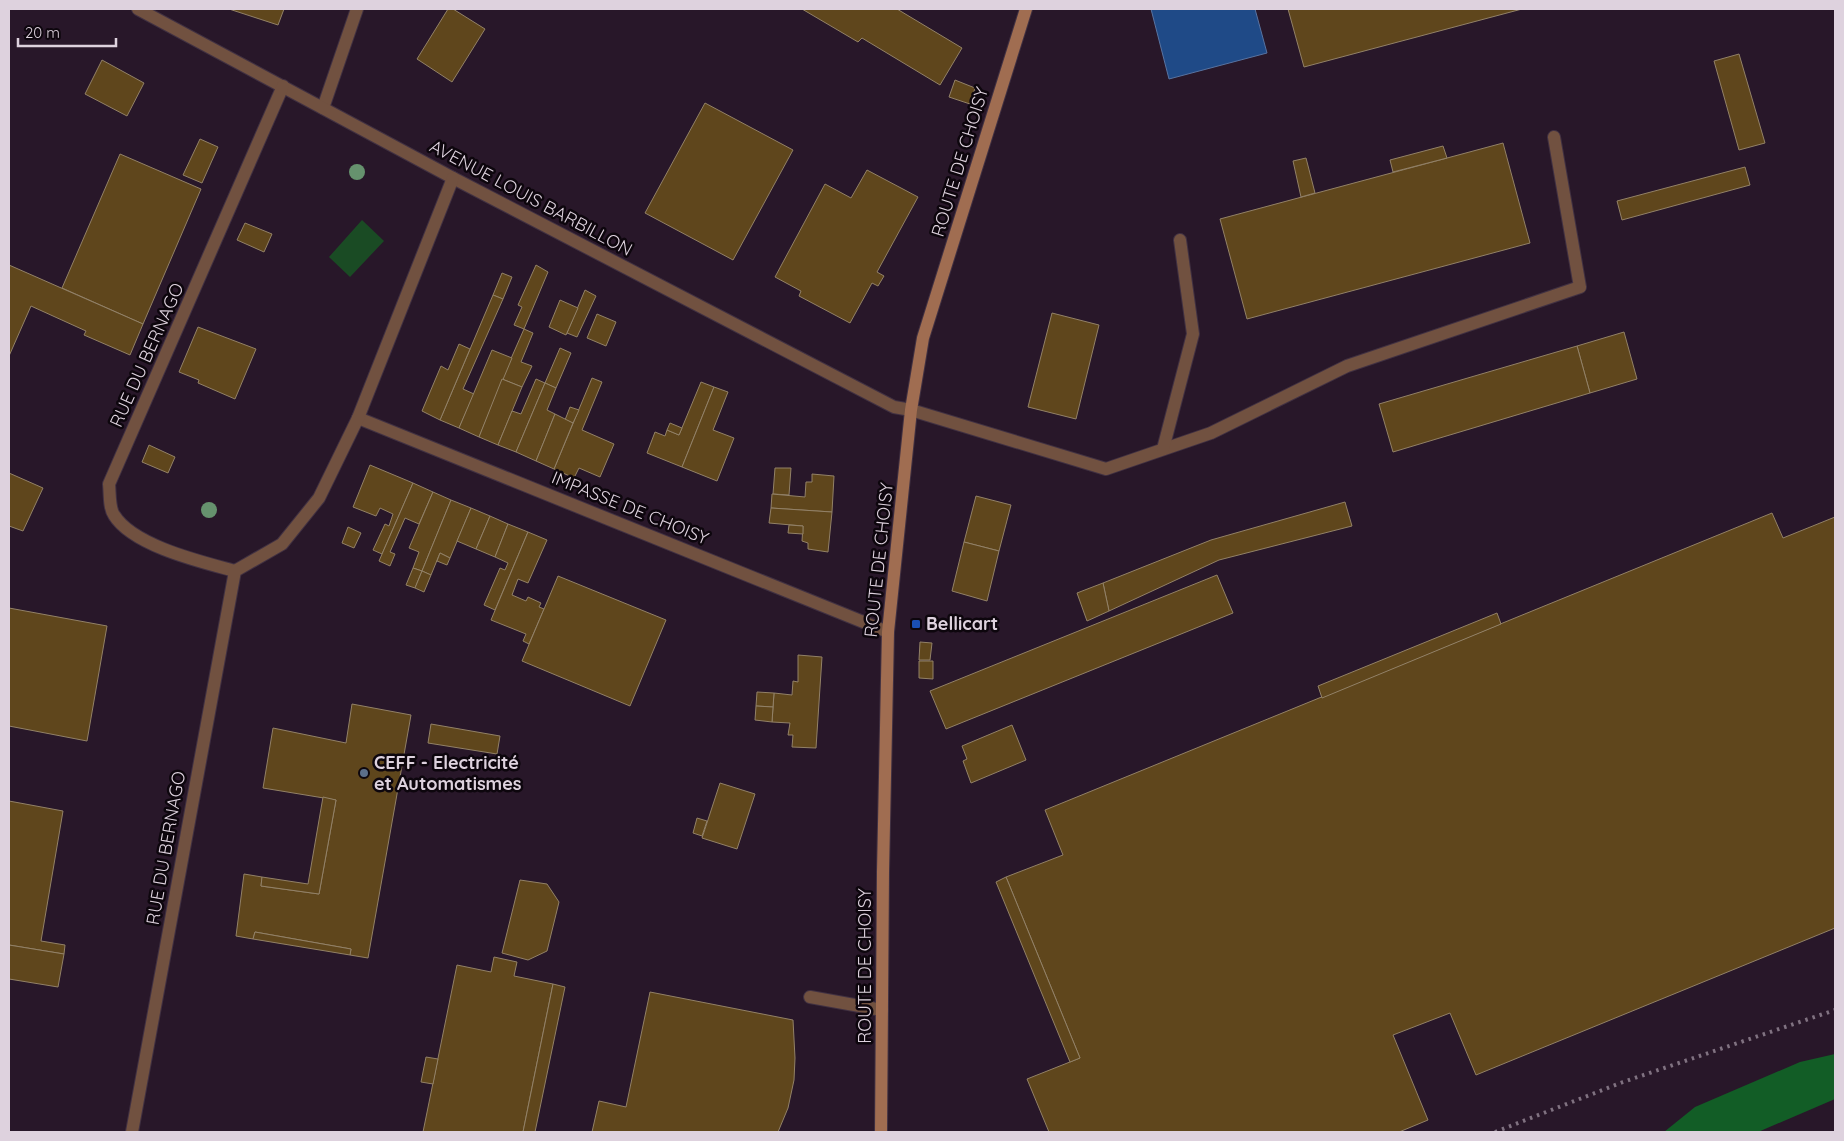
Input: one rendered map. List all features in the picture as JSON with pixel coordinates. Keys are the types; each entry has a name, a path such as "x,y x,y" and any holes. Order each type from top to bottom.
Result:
{"street":[{"name":"AVENUE LOUIS BARBILLON","path":"138,9 453,178 894,408 911,410 1106,469 1211,433 1347,366 1580,288 1554,137"},
{"path":"324,108 357,9"},
{"name":"ROUTE DE CHOISY","path":"881,1132 888,632 911,410 923,338 1026,9"},
{"name":"RUE DU BERNAGO","path":"132,1132 235,571 187,559 134,535 113,514 109,484 283,86"},
{"path":"235,571 282,544 318,498 358,418 453,178"},
{"path":"1163,449 1193,334 1180,240"},
{"name":"IMPASSE DE CHOISY","path":"358,418 888,632"},
{"path":"810,996 882,1010"}],"green space":[{"path":"362,220 384,241 350,277 329,257"},
{"path":"1835,1054 1835,1099 1758,1132 1664,1132 1695,1107 1800,1062"}],"water":[{"path":"1151,9 1255,9 1267,53 1169,79"}],"building":[{"path":"229,9 284,9 278,25"},
{"path":"448,9 453,9 485,29 452,82 417,59"},
{"path":"802,9 897,9 962,48 940,85 862,38 858,42"},
{"path":"1288,9 1522,9 1304,67"},
{"path":"1739,54 1765,143 1739,150 1714,61"},
{"path":"102,60 144,83 127,116 85,94"},
{"path":"955,80 975,88 970,104 949,97"},
{"path":"705,103 793,150 733,260 645,213"},
{"path":"200,139 218,147 202,183 183,175"},
{"path":"1503,143 1530,243 1247,319 1220,219"},
{"path":"1443,146 1447,158 1393,172 1390,160"},
{"path":"120,154 201,189 143,324 62,288"},
{"path":"1306,158 1315,193 1301,197 1293,161"},
{"path":"1745,167 1750,185 1622,220 1617,201"},
{"path":"867,170 918,197 877,272 884,276 878,286 872,283 850,323 799,296 801,291 775,277 825,184 851,198"},
{"path":"245,223 272,234 264,252 237,240"},
{"path":"9,265 143,324 130,355 84,335 86,331 31,306 9,356"},
{"path":"536,265 548,272 524,329 514,325 522,307 518,305"},
{"path":"502,273 512,277 503,299 493,295"},
{"path":"585,290 596,296 577,337 567,333"},
{"path":"493,295 503,299 463,389 474,394 459,428 440,420"},
{"path":"560,300 578,308 566,335 549,327"},
{"path":"1052,313 1099,325 1076,419 1028,407"},
{"path":"597,314 616,322 606,346 587,338"},
{"path":"198,327 256,349 235,399 198,383 199,380 179,372"},
{"path":"524,329 533,333 521,362 532,366 522,387 502,379"},
{"path":"1624,332 1637,379 1590,393 1577,346"},
{"path":"459,344 470,349 440,420 422,411 441,366 448,370"},
{"path":"1577,346 1590,393 1393,452 1379,404"},
{"path":"560,348 571,353 556,388 545,383"},
{"path":"492,350 512,358 479,437 459,428"},
{"path":"592,378 602,382 582,430 614,444 600,477 579,468 574,478 554,469"},
{"path":"502,379 522,387 498,445 479,437"},
{"path":"536,379 545,383 516,452 498,445 512,411 521,414"},
{"path":"701,382 714,387 682,467 647,453 655,432 665,436 667,430 679,435"},
{"path":"545,383 556,388 547,410 555,414 536,461 516,452"},
{"path":"714,387 728,392 713,430 734,438 717,481 682,467"},
{"path":"570,407 579,410 573,423 565,420"},
{"path":"555,414 573,423 554,469 536,461"},
{"path":"670,423 682,428 679,435 667,430"},
{"path":"149,445 175,457 168,473 142,462"},
{"path":"370,465 413,483 382,554 373,550 385,524 389,526 393,514 380,508 376,516 353,507"},
{"path":"775,468 791,468 789,495 773,494"},
{"path":"9,473 43,488 23,531 9,526"},
{"path":"812,474 834,476 832,512 771,508 772,494 805,497 806,482 812,482"},
{"path":"413,483 433,492 419,524 405,518 390,552 395,554 390,566 379,561"},
{"path":"433,492 451,500 422,571 413,568 419,552 409,548"},
{"path":"976,496 1011,505 999,551 964,542"},
{"path":"451,500 471,508 450,558 440,553 431,575 422,571"},
{"path":"1345,502 1352,526 1219,560 1109,611 1103,583 1211,540"},
{"path":"471,508 490,516 476,549 457,541"},
{"path":"771,508 832,512 828,552 808,549 808,543 802,541 803,526 769,523"},
{"path":"1772,513 1783,538 1835,517 1835,928 1476,1075 1450,1013 1393,1035 1428,1120 1399,1132 1049,1132 1027,1079 1080,1058 1006,877 1063,855 1045,810"},
{"path":"490,516 508,524 495,557 476,549"},
{"path":"508,524 528,532 495,610 484,605 500,568 505,570 508,563 495,557"},
{"path":"789,525 803,526 803,534 788,533"},
{"path":"348,527 361,533 354,548 342,543"},
{"path":"528,532 547,540 528,583 518,579 512,595 526,601 528,597 541,603 539,607 544,609 529,644 523,641 526,634 491,620"},
{"path":"964,542 999,551 987,601 952,591"},
{"path":"440,553 450,558 447,565 437,561"},
{"path":"413,568 422,571 415,588 406,585"},
{"path":"422,571 431,575 424,592 415,588"},
{"path":"1217,575 1233,613 946,729 930,691"},
{"path":"558,576 666,620 630,706 522,661"},
{"path":"1103,583 1109,611 1087,621 1077,593"},
{"path":"9,608 107,626 87,741 9,726"},
{"path":"1497,613 1501,624 1322,698 1318,686"},
{"path":"920,642 932,643 930,660 919,660"},
{"path":"798,655 822,657 816,748 792,747 793,735 788,735 790,723 772,722 774,693 792,695 793,681 798,682"},
{"path":"919,661 933,661 933,679 919,678"},
{"path":"757,692 774,693 773,707 756,706"},
{"path":"352,704 411,715 368,958 350,955 351,949 255,932 253,939 236,936 244,874 262,877 261,886 319,894 336,800 263,788 273,728 346,743"},
{"path":"756,706 773,707 772,722 755,720"},
{"path":"431,724 500,736 497,754 428,743"},
{"path":"1012,725 1026,760 971,783 963,761 967,759 962,746"},
{"path":"720,783 755,794 737,849 702,838"},
{"path":"323,797 336,800 319,894 261,886 262,877 308,884"},
{"path":"9,801 63,811 41,941 65,945 64,954 9,945"},
{"path":"697,818 707,821 702,836 693,833"},
{"path":"1006,877 1080,1058 1070,1062 996,882"},
{"path":"520,880 547,884 559,902 547,951 528,960 502,953"},
{"path":"255,932 351,949 350,955 253,939"},
{"path":"9,945 64,954 58,987 9,979"},
{"path":"494,957 517,962 514,976 553,984 523,1132 423,1132 457,965 491,972"},
{"path":"553,984 565,987 535,1132 523,1132"},
{"path":"650,992 793,1020 794,1080 788,1108 778,1132 592,1132 599,1101 626,1107"},
{"path":"426,1057 438,1059 433,1084 421,1082"}],"railway":[{"path":"1495,1132 1623,1082 1835,1010"}],"place":[{"name":"Bellicart","path":"916,624"},
{"name":"CEFF - Electricité et Automatismes","path":"364,773"}]}
